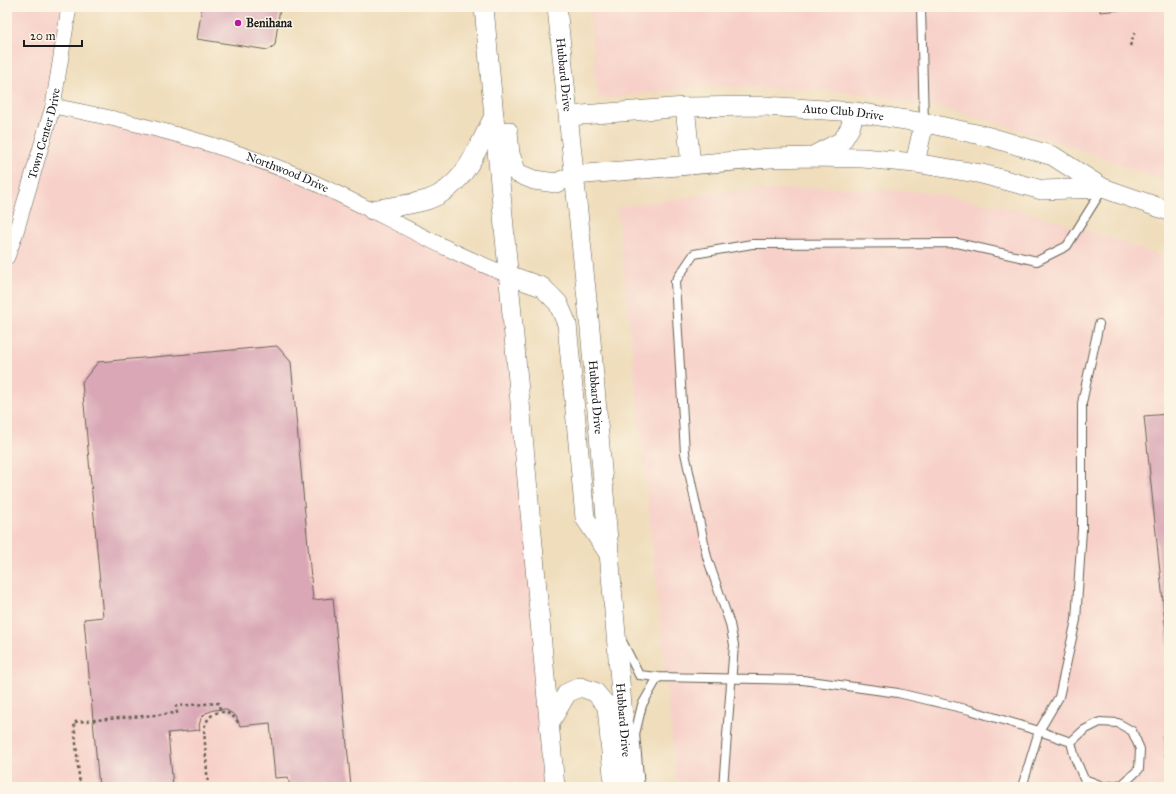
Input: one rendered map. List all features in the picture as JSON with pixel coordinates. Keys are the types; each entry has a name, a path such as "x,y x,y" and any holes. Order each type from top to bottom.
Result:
{"street":[{"name":"Town Center Drive","path":"7,257 18,227 53,106 70,7"},
{"path":"484,7 555,787"},
{"name":"Auto Club Drive","path":"497,7 510,154 517,173 534,180 556,183 575,176 770,158 812,157 863,158 915,162 982,174 1042,190 1103,188"},
{"name":"Hubbard Drive","path":"558,7 610,555 629,787"},
{"name":"Northwood Drive","path":"53,106 140,124 217,146 299,176 372,210 480,264 508,275"},
{"name":"Auto Club Drive","path":"569,116 685,107 765,106 855,112 924,123 990,137 1054,156 1103,188 1169,212"},
{"path":"685,107 691,165"},
{"path":"812,157 842,141 850,128 855,112"},
{"path":"372,210 426,200 449,189 466,170 494,116"},
{"path":"915,162 924,123"},
{"path":"508,275 542,287 558,303 567,324 585,518 610,555"},
{"path":"549,724 567,693 580,688 595,692 607,706 614,787"}],"lane":[{"path":"922,7 924,123"},
{"path":"723,787 734,645 730,624 708,557 685,453 675,282 694,254 752,244 957,243 1037,261 1067,246 1103,188"},
{"path":"1022,787 1039,731 1059,697 1076,620 1082,530 1082,403 1099,324"},
{"path":"617,632 639,675 658,677 803,680 898,693 970,710 1071,742"},
{"path":"640,787 635,734 642,705 658,677"},
{"path":"1100,722 1118,723 1132,731 1140,749 1139,769 1122,784 1105,787 1084,778 1075,758 1071,742 1084,730 1100,722"}],"path":[{"path":"1130,46 1135,32"},
{"path":"80,787 74,722 177,713 176,706 219,703 220,712"},
{"path":"208,787 204,729 207,719 220,712 226,712 233,716 239,724"}],"shaded area":[{"path":"7,7 69,7 53,105 217,146 508,275 555,787 7,787"},
{"path":"589,7 1169,7 1169,181 1141,173 1082,150 1022,131 950,110 882,97 830,90 707,86 598,99"},
{"path":"832,187 925,192 1021,210 1111,238 1169,259 1169,787 677,787 617,207 720,192"}],"building":[{"name":"Benihana","path":"202,7 280,7 275,45 268,50 197,39"},
{"path":"1100,7 1140,7 1140,8 1100,12"},
{"path":"277,346 291,362 313,600 333,598 351,787 290,787 288,777 275,778 270,723 240,726 236,716 225,709 214,710 206,713 201,718 199,726 200,730 168,733 173,787 99,787 84,619 103,617 82,382 98,362"},
{"path":"1169,414 1169,650 1168,650 1144,416"},
{"path":"1164,735 1169,735 1169,755 1165,756"}],"place":[{"name":"Benihana","path":"238,23"}]}
